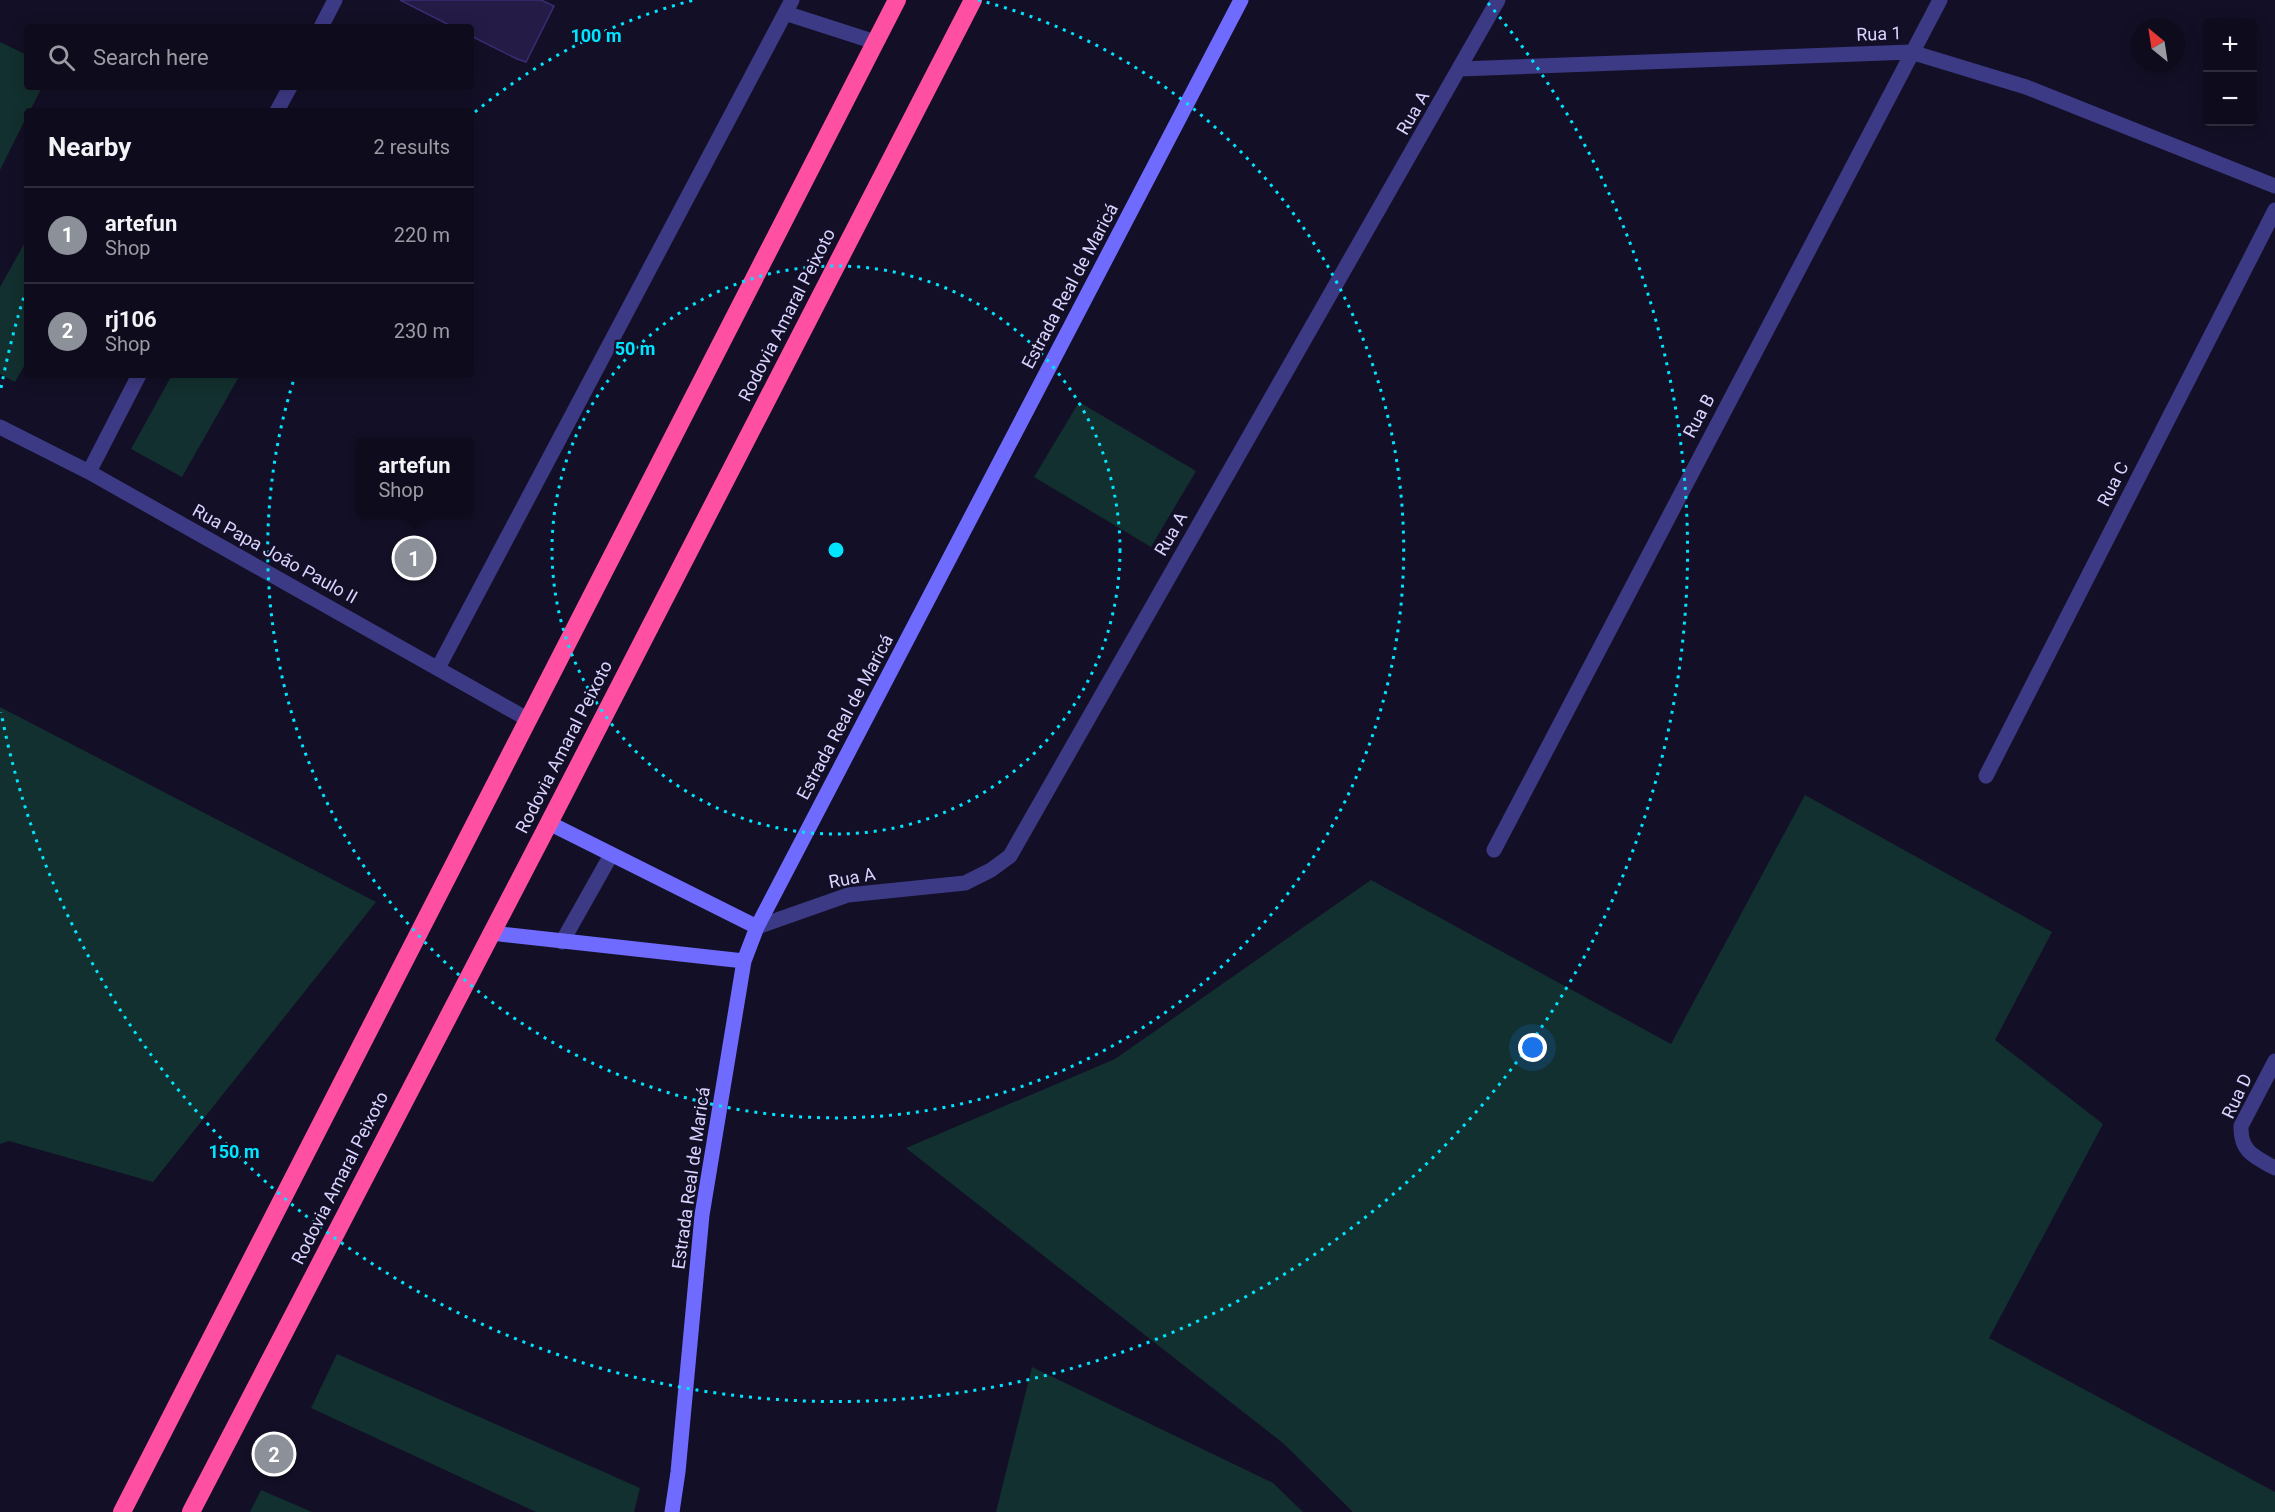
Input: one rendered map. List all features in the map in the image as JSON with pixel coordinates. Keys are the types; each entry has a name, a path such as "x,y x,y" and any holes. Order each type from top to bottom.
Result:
{"highway":[{"path":"122,1512 897,0"},
{"name":"Rodovia Amaral Peixoto","path":"191,1512 973,0"}],"main road":[{"name":"Estrada Real de Maricá","path":"672,1512 678,1472 702,1215 744,961 757,927 1241,0"},
{"path":"549,823 757,927"},
{"path":"491,933 744,961"}],"street":[{"path":"323,24 335,0"},
{"name":"Rua A","path":"757,927 848,895 965,883 991,870 1010,856 1498,0"},
{"name":"Rua B","path":"1494,850 1940,0"},
{"path":"438,668 788,6 875,42"},
{"name":"Rua 1","path":"1460,69 1911,52 2026,87 2275,186"},
{"path":"279,108 288,90"},
{"name":"Rua C","path":"1986,776 2275,210"},
{"path":"89,472 138,378"},
{"name":"Rua Papa João Paulo II","path":"0,427 89,472 529,720"},
{"path":"562,942 611,855"},
{"name":"Rua D","path":"2275,1061 2241,1126 2241,1141 2253,1155 2275,1168"}],"green space":[{"path":"0,42 24,54 24,90 40,90 32,108 24,108 24,122 0,170"},
{"path":"24,244 24,366 15,382 0,374 0,287"},
{"path":"170,378 238,378 182,477 131,449"},
{"path":"1079,402 1196,471 1151,547 1034,477"},
{"path":"0,707 376,902 153,1182 9,1141 0,1144"},
{"path":"1805,795 2052,932 1995,1040 2103,1124 1989,1338 2275,1492 2275,1512 1353,1512 1284,1444 906,1148 1115,1059 1371,880 1671,1044"},
{"path":"337,1354 640,1488 634,1512 536,1512 311,1408"},
{"path":"1032,1367 1273,1483 1303,1512 996,1512"},
{"path":"261,1490 312,1512 250,1512"}],"building":[{"path":"400,0 541,0 554,6 526,62 474,38 474,24 447,24"}],"place":[{"name":"artefun","path":"414,558"},
{"name":"rj106","path":"274,1454"}]}
